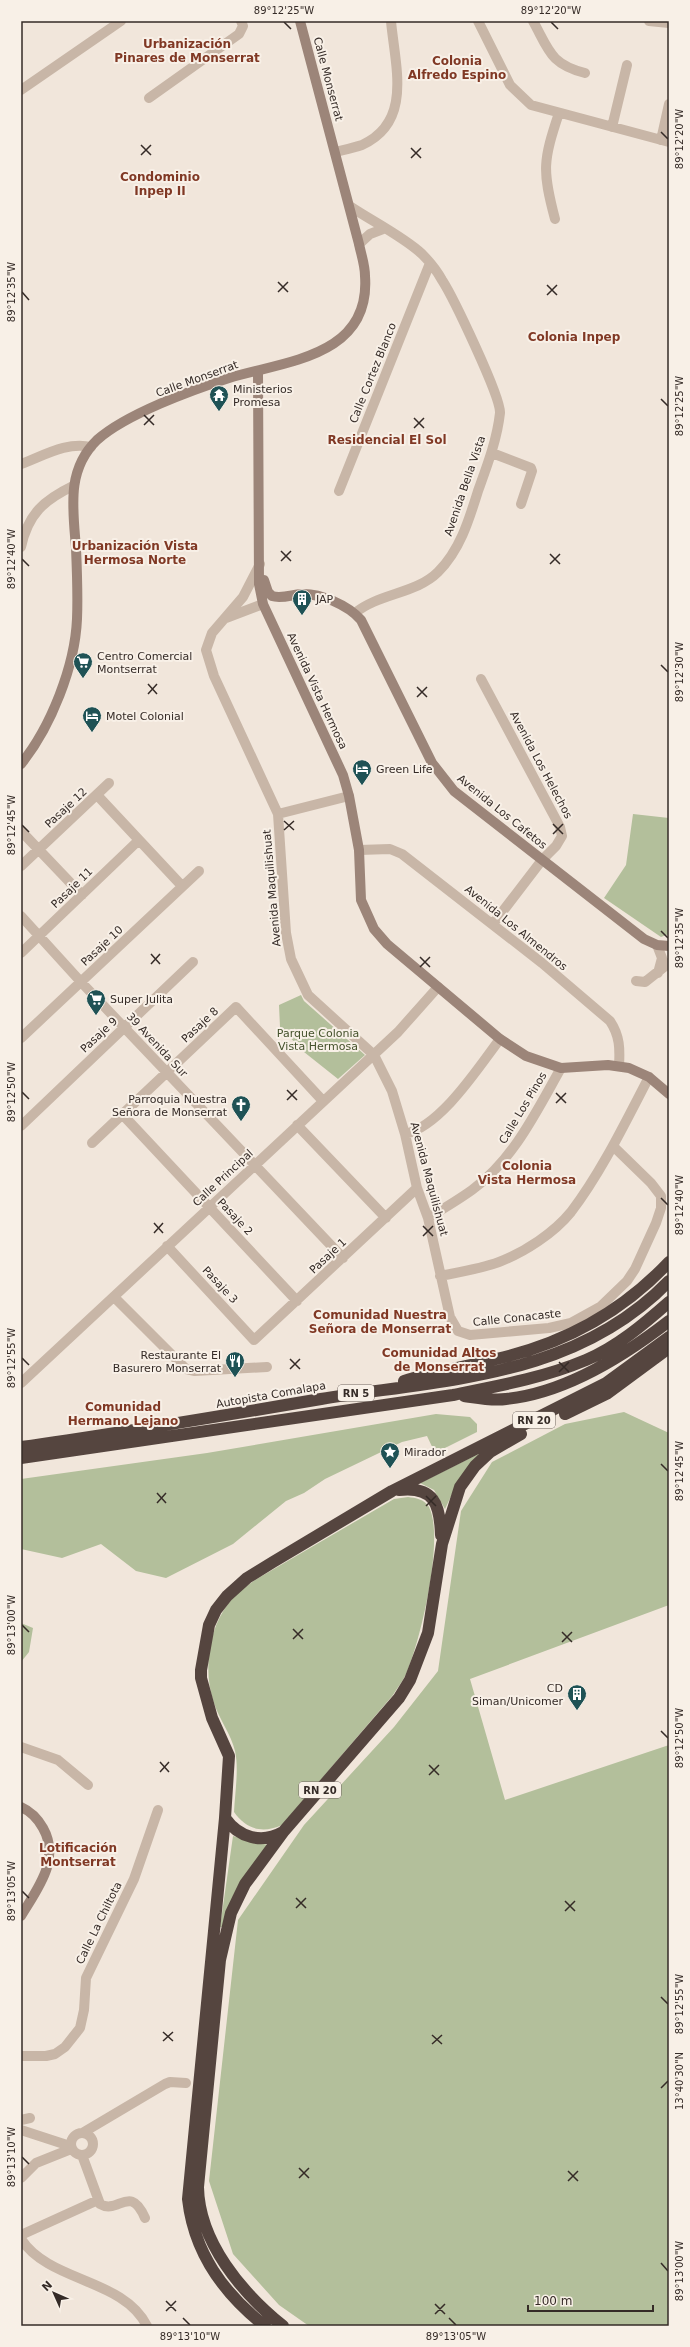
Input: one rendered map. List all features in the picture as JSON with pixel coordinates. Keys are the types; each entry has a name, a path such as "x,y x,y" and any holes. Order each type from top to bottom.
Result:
{"highway":[{"path":"374,1391 426,1374 533,1349 564,1338 596,1321 630,1297 669,1262"},
{"name":"Autopista Comalapa","path":"21,1447 374,1391 457,1380 525,1365 564,1352 595,1338 648,1302 669,1281"},
{"name":"RN 5","path":"21,1458 453,1395 514,1384 587,1360 634,1332 669,1302"},
{"path":"453,1395 506,1399 526,1395 568,1382 599,1368 625,1353 669,1321"},
{"name":"RN 20","path":"265,2326 233,2296 203,2257 194,2233 188,2199 225,1818 229,1756 213,1723 201,1678 204,1644 216,1610 230,1593 247,1578 392,1491 606,1383 669,1336"},
{"name":"RN 20","path":"283,2326 257,2302 215,2249 203,2225 198,2187 220,1960 225,1934 239,1895 284,1831 399,1698 410,1680 428,1633 442,1544 460,1487 475,1466 490,1452 608,1393 669,1348"},
{"path":"392,1491 417,1489 432,1498 440,1516 442,1544"},
{"path":"225,1818 239,1832 252,1838 272,1837 284,1831"}],"street":[{"path":"21,90 121,21"},
{"path":"149,98 239,34 243,26 241,21"},
{"name":"Calle Monserrat","path":"21,764 42,732 71,663 77,616 73,486 80,464 90,447 108,432 141,413 230,378 258,372 314,356 333,345 346,334 356,320 364,295 365,276 351,207 300,21"},
{"path":"335,152 367,142 384,130 392,120 398,101 391,21"},
{"path":"478,21 507,79 517,93 531,105 665,141 669,104"},
{"path":"533,21 552,57 562,65 585,73"},
{"path":"649,21 669,24"},
{"path":"612,127 627,65"},
{"path":"555,219 544,172 546,154 559,113"},
{"name":"Avenida Bella Vista","path":"351,207 421,253 443,280 489,377 500,411 492,453 464,534 443,567 432,577 420,584 368,604 355,613"},
{"path":"359,244 370,234 383,229"},
{"name":"Calle Cortez Blanco","path":"339,491 430,263"},
{"name":"Avenida Vista Hermosa","path":"258,372 259,584 263,604 343,775 350,796 359,850 361,900 374,929 395,952 500,1039 526,1056 561,1068 619,1066 633,1069 649,1077 669,1094"},
{"path":"21,464 71,446 82,445 90,447"},
{"path":"492,453 531,468 532,471 521,504"},
{"path":"21,547 24,532 43,504 50,498 73,486"},
{"path":"260,564 268,592 277,598 303,594 314,596 340,605 355,613"},
{"name":"Avenida Maquilishuat","path":"260,564 243,597 212,633 206,650 214,676 278,814 286,933 291,959 298,977 308,995 374,1055 392,1091 405,1134 417,1188 428,1218 440,1276"},
{"path":"277,598 271,608 277,633"},
{"name":"Avenida Maquilishuat","path":"224,619 263,604"},
{"name":"Avenida Los Cafetos","path":"355,613 360,620 437,771 459,796 644,939 657,945 669,946"},
{"name":"Avenida Los Helechos","path":"481,679 560,827 562,836 560,841 542,860 493,924"},
{"name":"Pasaje 12","path":"21,866 109,784"},
{"path":"97,795 182,886"},
{"path":"278,814 350,796"},
{"path":"21,831 82,895"},
{"name":"Pasaje 11","path":"21,953 139,840"},
{"name":"Avenida Los Almendros","path":"359,850 390,849 397,851 493,924 610,1021 620,1044 619,1066"},
{"name":"Pasaje 10","path":"21,1038 199,871"},
{"name":"39 Avenida Sur","path":"21,916 124,1028 343,1258"},
{"path":"657,945 662,958 658,973"},
{"name":"Pasaje 9","path":"21,1126 193,962"},
{"path":"636,981 645,982 669,963"},
{"name":"Calle Principal","path":"21,1383 374,1055 406,1024 438,987"},
{"name":"Pasaje 8","path":"92,1143 236,1008 323,1101"},
{"path":"405,1134 417,1131 428,1124 462,1088 500,1039"},
{"name":"Calle Los Pinos","path":"428,1218 473,1190 508,1156 524,1134 561,1068"},
{"path":"440,1276 482,1268 500,1262 539,1240 571,1212 613,1146 649,1077"},
{"name":"Pasaje 2","path":"122,1114 297,1301"},
{"path":"297,1125 386,1218"},
{"name":"Calle Conacaste","path":"440,1276 454,1326 458,1331 470,1335 560,1326 576,1321 600,1307 633,1273 661,1208 661,1196 651,1183 613,1146"},
{"name":"Pasaje 1","path":"254,1340 417,1188"},
{"name":"Pasaje 3","path":"167,1246 254,1340"},
{"path":"114,1297 186,1369 195,1371 267,1367"},
{"path":"21,1746 58,1760 88,1785"},
{"path":"21,1807 31,1814 42,1826 48,1838 51,1855 42,1879 21,1916"},
{"name":"Calle La Chiltota","path":"21,2056 55,2054 65,2048 80,2028 84,2010 86,1978 134,1879 158,1810"},
{"path":"71,2148 74,2136 84,2132 165,2084 170,2082 186,2083"},
{"path":"21,2130 71,2148 76,2154 82,2155 90,2151 93,2145 90,2136 84,2132"},
{"path":"21,2178 36,2163 71,2148"},
{"path":"82,2155 98,2200 106,2206 126,2201 134,2202 141,2208 145,2218"},
{"path":"21,2235 98,2200"},
{"path":"21,2239 46,2262 122,2300 134,2310 147,2326"}],"green space":[{"path":"633,814 669,818 669,934 661,937 604,898 626,865"},
{"name":"Parque Colonia Vista Hermosa","path":"301,995 304,1001 365,1055 338,1079 304,1052 280,1027 279,1005"},
{"path":"624,1412 669,1433 669,1605 470,1679 505,1800 669,1745 669,2326 309,2326 279,2305 233,2254 209,2181 238,1920 304,1825 394,1727 438,1671 461,1511 492,1462 565,1424"},
{"path":"436,1414 470,1417 477,1424 477,1432 435,1453 427,1436 402,1442 325,1479 304,1493 286,1501 233,1544 166,1578 136,1571 101,1544 62,1558 21,1549 21,1479 207,1453"},
{"path":"484,1451 452,1494 445,1509 434,1490 420,1483"},
{"path":"408,1497 417,1498 429,1507 433,1522 434,1542 429,1590 424,1616 412,1659 405,1677 393,1695 282,1825 268,1829 249,1826 234,1812 237,1773 235,1751 214,1703 209,1678 209,1652 221,1614 234,1597 255,1580 394,1499"},
{"path":"21,1623 33,1628 29,1652 21,1662"},
{"path":"233,1836 268,1845 240,1884 222,1927 220,1927"}],"place":[{"name":"Ministerios Promesa","path":"219,412"},
{"name":"JAP","path":"302,616"},
{"name":"Centro Comercial Montserrat","path":"83,679"},
{"name":"Motel Colonial","path":"92,733"},
{"name":"Green Life","path":"362,786"},
{"name":"Super Julita","path":"96,1016"},
{"name":"Parroquia Nuestra Señora de Monserrat","path":"241,1122"},
{"name":"Restaurante El Basurero Monserrat","path":"235,1378"},
{"name":"Mirador","path":"390,1469"},
{"name":"CD Siman/Unicomer","path":"577,1711"}],"district":[{"name":"Urbanización Pinares de Monserrat","path":"187,51"},
{"name":"Colonia Alfredo Espino","path":"457,68"},
{"name":"Condominio Inpep II","path":"160,184"},
{"name":"Colonia Inpep","path":"574,337"},
{"name":"Residencial El Sol","path":"387,440"},
{"name":"Urbanización Vista Hermosa Norte","path":"135,553"},
{"name":"Colonia Vista Hermosa","path":"527,1173"},
{"name":"Comunidad Nuestra Señora de Monserrat","path":"380,1322"},
{"name":"Comunidad Altos de Monserrat","path":"439,1360"},
{"name":"Comunidad Hermano Lejano","path":"123,1414"},
{"name":"Lotificación Montserrat","path":"78,1855"}]}
